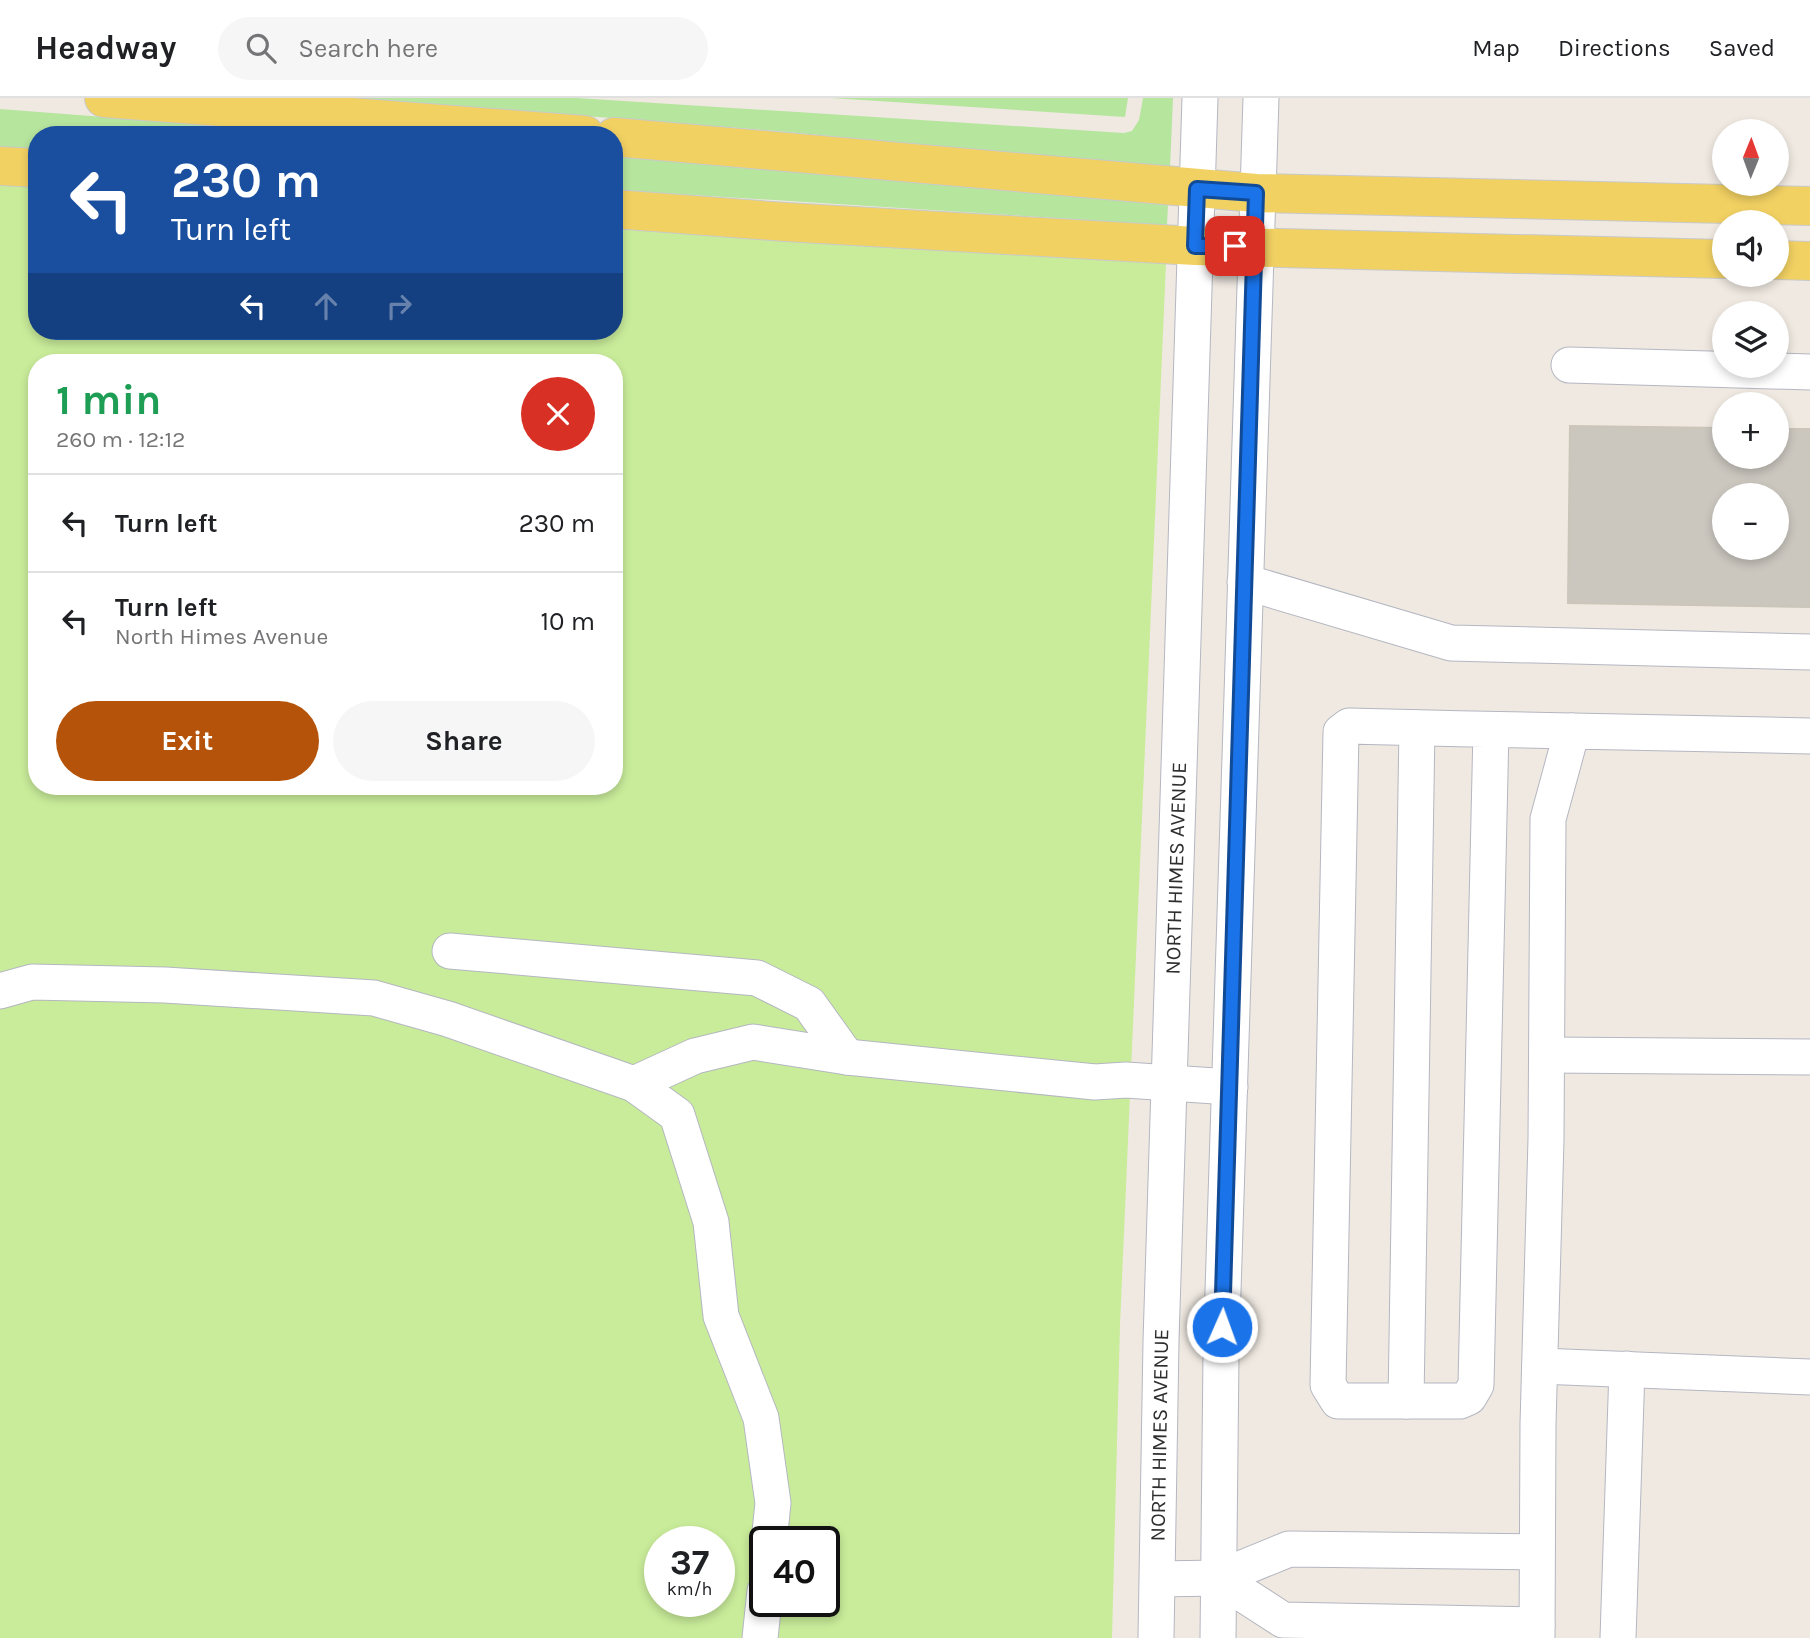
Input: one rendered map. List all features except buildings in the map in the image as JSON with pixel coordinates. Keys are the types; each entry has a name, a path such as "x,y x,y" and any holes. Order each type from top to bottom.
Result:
{"main road":[{"path":"104,98 468,126"},
{"path":"623,138 1256,193 1810,206"},
{"path":"0,166 28,168"},
{"path":"623,210 799,223 1195,246 1712,259"},
{"path":"1789,260 1810,261"}],"street":[{"name":"NORTH HIMES AVENUE","path":"1156,1638 1169,1082 1200,98"},
{"path":"1218,1638 1230,1087 1261,98"},
{"path":"1569,365 1810,372"},
{"path":"1245,582 1451,643 1810,652"},
{"path":"1492,730 1476,1385 1469,1397 1460,1401 1338,1401 1331,1395 1328,1385 1341,732 1349,726 1810,736"},
{"path":"1406,1401 1417,728"},
{"path":"1218,1578 1283,1620 1537,1632 1539,1366 1547,1055 1548,819 1572,732"},
{"path":"450,951 757,978 809,1004 847,1057"},
{"path":"0,991 32,982 165,985 374,998 460,1023 634,1084 677,1115 711,1222 720,1316 761,1418 773,1503 771,1526"},
{"path":"634,1084 695,1056 752,1042 847,1057 1095,1082 1169,1082 1230,1087"},
{"path":"1547,1055 1810,1057"},
{"path":"1539,1366 1810,1377"},
{"path":"1618,1638 1627,1369"},
{"path":"1158,1580 1218,1578 1289,1549 1537,1552"},
{"path":"760,1638 762,1617"}],"green space":[{"path":"352,98 577,98 1124,133 1132,131 1139,120 1143,98 1173,98 1170,168 777,131"},
{"path":"831,98 1128,98 1125,117"},
{"path":"0,109 222,126 28,126 28,149 0,147"},
{"path":"623,157 1168,205 1167,225 623,191"},
{"path":"0,184 28,186 28,340 623,340 623,228 1166,263 1120,1325 1112,1638 0,1638"}],"route":[{"path":"1222,1327 1256,193 1197,189 1195,246 1235,246"}]}
